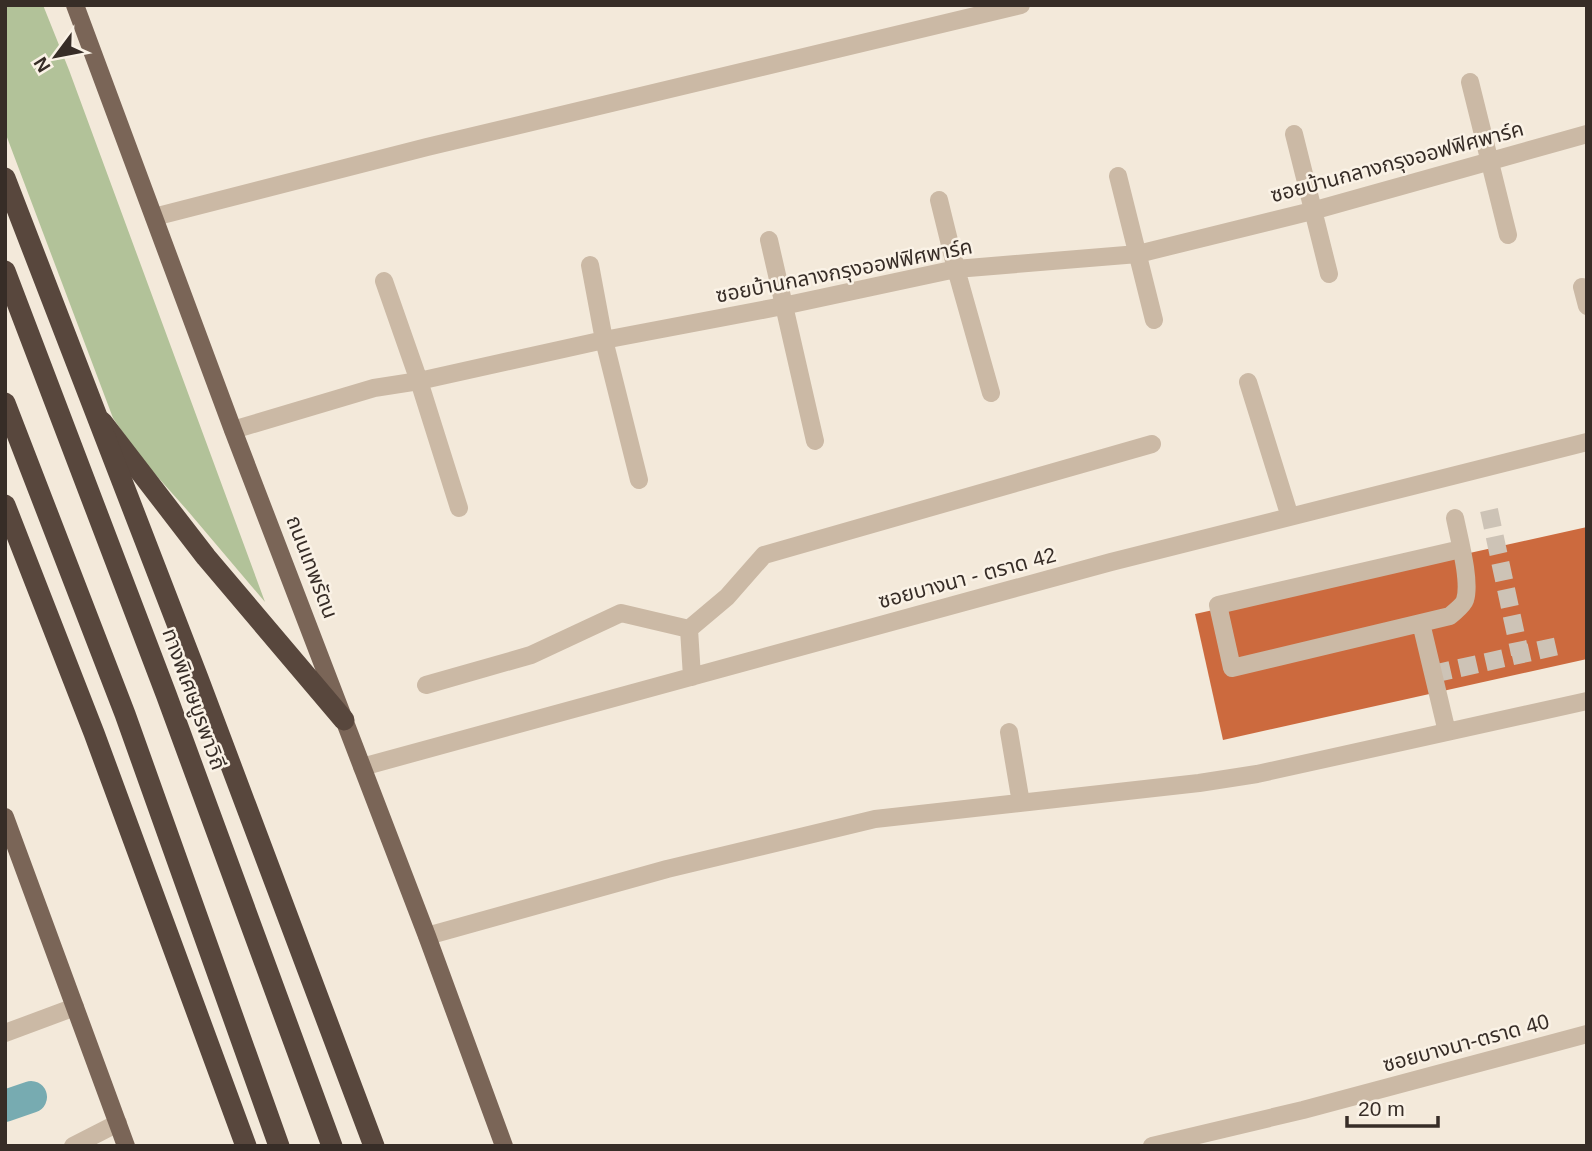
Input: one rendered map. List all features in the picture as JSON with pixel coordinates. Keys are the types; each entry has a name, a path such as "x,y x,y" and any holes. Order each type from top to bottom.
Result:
{"highway":[{"path":"5,166 372,1146"},
{"path":"5,178 198,678 372,1146"},
{"name":"ทางพิเศษบูรพาวิถี","path":"5,271 166,694 332,1146"},
{"path":"5,403 125,713 279,1146"},
{"path":"99,418 206,557 344,720"},
{"path":"5,505 94,733 246,1146"}],"main road":[{"name":"ถนนเทพรัตน","path":"75,5 504,1146"},
{"path":"5,817 126,1146"}],"street":[{"path":"154,217 427,147 1021,5"},
{"path":"1470,82 1508,235"},
{"path":"1294,134 1329,274"},
{"name":"ซอยบ้านกลางกรุงออฟฟิศพาร์ค","path":"233,430 374,388 956,269 1138,254 1312,211 1587,134"},
{"path":"1118,176 1154,320"},
{"path":"939,200 991,393"},
{"path":"769,240 815,441"},
{"path":"590,265 604,340 639,480"},
{"path":"384,281 419,380 459,508"},
{"path":"1582,287 1587,306"},
{"path":"1248,382 1290,517"},
{"name":"ซอยบางนา - ตราด 42","path":"362,767 1098,566 1587,442"},
{"path":"689,628 727,597 764,555 1152,444"},
{"path":"1455,518 1461,549 1467,585 1465,602 1450,616 1232,668 1217,606 1461,549"},
{"path":"426,685 531,655 621,613 689,628"},
{"path":"1420,623 1447,732"},
{"path":"689,628 692,677"},
{"path":"427,936 667,869 860,822 1257,774 1587,701"},
{"path":"1009,732 1021,803"},
{"path":"5,1033 75,1007"},
{"name":"ซอยบางนา-ตราด 40","path":"1152,1146 1303,1110 1587,1034"},
{"path":"73,1146 118,1123"}],"green space":[{"path":"5,5 43,5 265,602 139,456 113,418 5,132"}],"building":[{"path":"1587,527 1587,659 1223,740 1195,614"}],"waterway":[{"path":"5,1106 31,1097"}],"tunnel":[{"path":"1489,510 1520,654"},
{"path":"1433,674 1558,646"}]}
